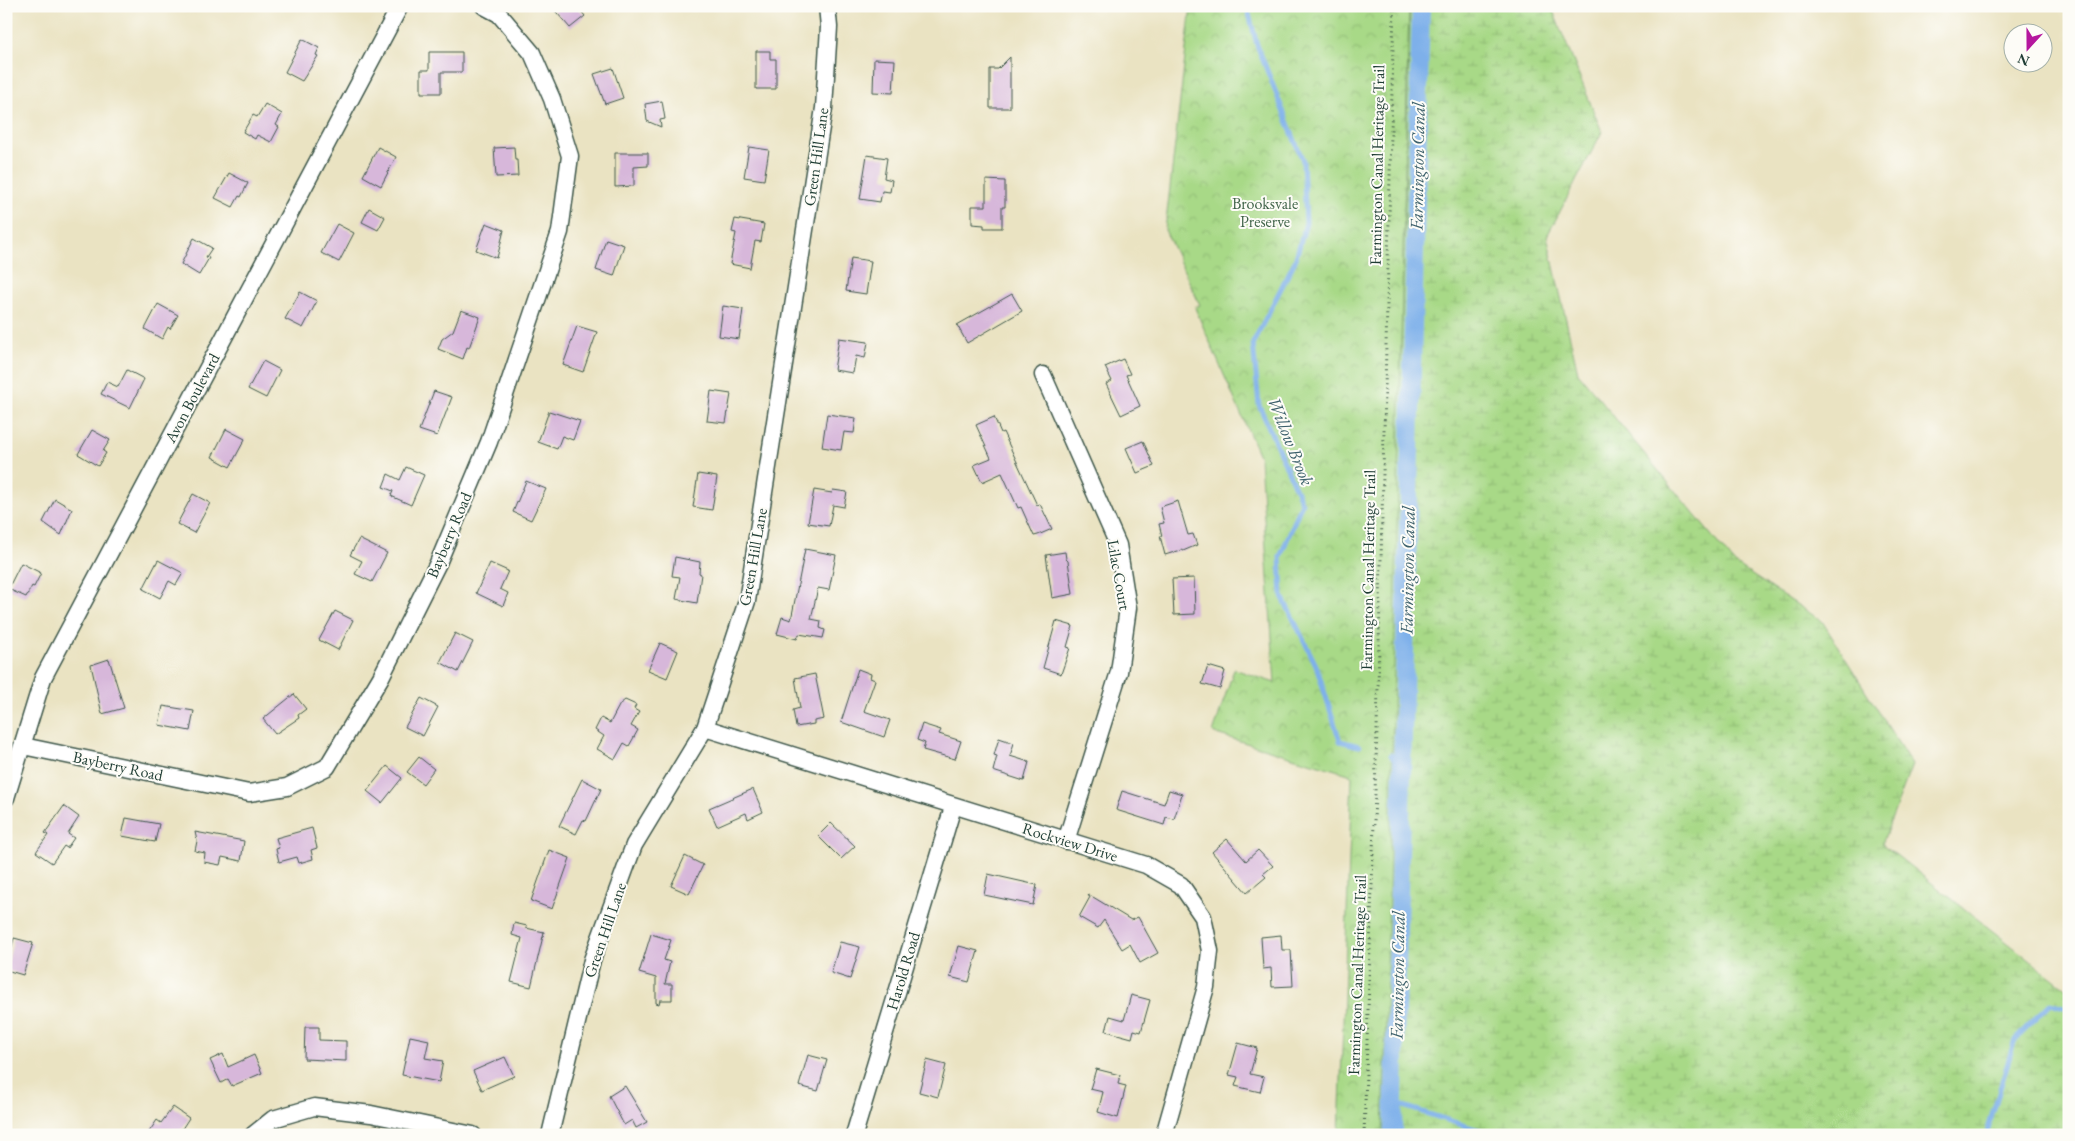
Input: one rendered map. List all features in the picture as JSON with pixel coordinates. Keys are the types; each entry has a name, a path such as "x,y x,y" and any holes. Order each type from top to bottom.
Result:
{"street":[{"name":"Avon Boulevard","path":"6,798 43,678 400,6"},
{"name":"Bayberry Road","path":"23,746 249,793 288,787 328,767 381,677 438,563 488,442 560,232 570,156 552,99 532,53 499,14 484,6"},
{"name":"Green Hill Lane","path":"550,1135 592,960 634,845 705,728 748,601 824,108 829,27 827,6"},
{"name":"Lilac Court","path":"1042,375 1118,545 1128,608 1119,672 1066,841"},
{"name":"Rockview Drive","path":"705,728 1146,866 1181,885 1203,917 1210,951 1206,987 1164,1135"},
{"name":"Harold Road","path":"854,1135 953,807"},
{"path":"253,1135 273,1119 314,1107 371,1114 473,1135"}],"path":[{"name":"Farmington Canal Heritage Trail","path":"1364,1135 1376,750 1394,6"}],"green space":[{"name":"Brooksvale Preserve","path":"1191,6 1409,6 1383,1135 1339,1135 1352,775 1213,733 1234,669 1275,683 1260,458 1195,308 1200,305 1165,230"},
{"path":"1410,6 1551,6 1602,132 1547,236 1578,373 1735,564 1822,621 1912,765 1882,844 2069,991 2069,1135 1381,1135"}],"building":[{"path":"551,6 577,6 585,16 570,28"},
{"path":"302,39 319,48 316,55 318,56 302,81 285,72"},
{"path":"756,51 770,51 770,59 776,59 776,89 756,89"},
{"path":"429,52 462,52 462,72 441,72 441,93 421,93 421,70 429,70"},
{"path":"1010,57 1010,108 990,108 990,69 998,69"},
{"path":"874,59 895,60 893,93 873,92"},
{"path":"613,68 623,98 605,104 594,74"},
{"path":"662,101 665,119 660,120 661,127 647,121 645,104"},
{"path":"265,104 282,114 276,125 279,127 271,142 257,135 255,139 243,132 253,115 257,117"},
{"path":"378,147 396,157 381,186 363,176"},
{"path":"514,147 518,176 496,177 494,148"},
{"path":"749,147 769,150 764,180 744,177"},
{"path":"615,153 648,153 648,166 634,167 634,186 615,187"},
{"path":"867,155 887,158 884,178 892,180 890,192 882,191 880,202 860,199"},
{"path":"229,173 248,183 233,207 215,198"},
{"path":"986,180 1005,181 1005,207 1002,207 1002,228 984,228 984,225 972,224 972,206 986,206"},
{"path":"369,208 385,217 378,230 362,222"},
{"path":"735,219 764,224 761,242 755,241 750,268 730,264 736,233 732,232"},
{"path":"486,223 504,230 497,258 476,250"},
{"path":"337,224 354,233 339,262 321,253"},
{"path":"194,238 212,248 206,257 209,258 199,275 181,264"},
{"path":"606,239 624,245 614,276 596,270"},
{"path":"851,258 871,261 866,294 846,291"},
{"path":"300,292 317,301 303,328 285,319"},
{"path":"1012,294 1022,311 967,343 957,325"},
{"path":"158,304 178,315 170,329 168,327 162,339 145,329"},
{"path":"723,306 743,309 739,339 719,336"},
{"path":"461,310 480,317 463,359 438,349 442,339 453,331"},
{"path":"577,326 597,332 583,372 563,365"},
{"path":"839,338 868,342 865,358 856,356 853,373 834,370"},
{"path":"1123,359 1130,374 1126,375 1140,406 1121,415 1106,384 1112,381 1105,367"},
{"path":"263,361 280,370 266,398 248,389"},
{"path":"127,370 144,379 130,408 101,394 107,382 118,387"},
{"path":"434,391 452,397 437,436 419,430"},
{"path":"711,391 731,394 726,423 707,421"},
{"path":"549,411 580,421 573,440 562,436 557,449 538,442"},
{"path":"827,414 856,418 854,433 844,432 841,450 822,447"},
{"path":"994,417 1001,433 1003,432 1037,505 1040,504 1052,529 1034,536 1021,507 1018,508 1002,473 982,482 974,465 991,458 976,425"},
{"path":"226,429 245,439 230,467 212,457"},
{"path":"92,430 110,440 103,451 106,453 98,466 78,454"},
{"path":"1143,441 1154,466 1137,473 1126,448"},
{"path":"406,467 424,475 411,505 391,496 393,491 383,487 388,474 400,480"},
{"path":"698,474 717,477 712,510 693,507"},
{"path":"526,481 546,489 531,520 513,512"},
{"path":"814,490 832,493 833,490 847,492 844,507 833,505 829,526 808,523"},
{"path":"193,494 210,503 194,533 177,524"},
{"path":"55,499 72,509 61,535 43,522"},
{"path":"1178,501 1188,535 1193,534 1197,545 1183,551 1165,555 1160,536 1162,536 1159,524 1164,523 1160,507"},
{"path":"359,539 387,553 372,582 355,574 362,561 350,555"},
{"path":"805,549 836,555 829,590 818,588 811,619 821,621 820,628 825,630 823,638 799,634 797,639 777,634 782,617 791,620"},
{"path":"1065,552 1073,594 1052,598 1046,555"},
{"path":"675,557 700,562 699,573 701,574 697,603 676,599 680,577 672,576"},
{"path":"158,560 183,573 176,585 169,581 160,598 143,589"},
{"path":"21,563 41,573 26,597 8,589"},
{"path":"490,563 508,571 500,589 508,593 503,606 476,593"},
{"path":"1194,578 1195,614 1174,615 1172,579"},
{"path":"335,611 353,620 338,650 319,640"},
{"path":"1056,621 1073,626 1067,647 1070,648 1061,674 1043,668"},
{"path":"455,633 473,642 458,672 440,662"},
{"path":"660,643 678,651 667,678 648,670"},
{"path":"109,659 124,708 102,714 91,665"},
{"path":"1208,666 1225,671 1220,689 1202,684"},
{"path":"858,669 871,674 870,678 875,680 864,711 890,720 884,737 841,722"},
{"path":"815,674 824,719 814,721 814,724 796,727 793,710 800,708 795,678"},
{"path":"294,694 306,709 298,715 299,718 275,734 263,719"},
{"path":"421,698 438,707 423,736 405,727"},
{"path":"625,700 636,705 634,709 639,712 631,726 638,730 629,746 624,743 615,759 597,749 604,736 595,730 601,718 610,723 620,704"},
{"path":"163,706 194,711 190,731 159,725"},
{"path":"922,724 941,730 939,734 961,741 955,759 923,750 925,743 917,740"},
{"path":"999,738 1014,743 1010,756 1029,762 1024,781 993,771 997,756 994,755"},
{"path":"419,757 434,769 423,784 407,772"},
{"path":"387,766 402,778 382,803 367,791"},
{"path":"582,779 601,789 586,821 583,820 576,834 559,826"},
{"path":"753,789 763,812 748,819 746,813 717,826 709,808"},
{"path":"1169,790 1182,794 1174,819 1166,817 1164,825 1116,810 1122,791 1164,804"},
{"path":"64,806 79,817 68,834 74,838 67,848 64,846 52,863 36,852 48,835 45,833"},
{"path":"126,818 159,824 155,842 122,836"},
{"path":"831,823 855,846 841,859 818,836"},
{"path":"312,828 317,848 311,850 313,859 299,863 297,857 279,862 276,849 279,848 276,838"},
{"path":"195,832 244,841 241,861 222,857 220,865 204,862 205,853 195,851 197,841"},
{"path":"1227,839 1246,861 1258,850 1273,866 1263,874 1266,877 1247,893 1212,852"},
{"path":"549,850 570,858 552,909 531,901"},
{"path":"685,856 703,865 689,894 671,886"},
{"path":"988,874 1037,885 1033,905 984,895"},
{"path":"1088,894 1131,920 1138,917 1158,953 1140,963 1130,944 1122,949 1104,920 1098,928 1079,917 1090,897"},
{"path":"514,923 544,932 531,987 511,982 522,938 512,935"},
{"path":"651,934 671,940 664,960 670,962 665,984 672,984 672,1000 660,1000 659,1004 656,1003 656,978 639,973"},
{"path":"1281,935 1282,950 1291,950 1293,986 1272,987 1271,968 1263,969 1261,937"},
{"path":"14,938 33,943 23,975 6,970"},
{"path":"840,942 860,947 850,979 831,973"},
{"path":"959,946 978,951 969,982 950,977"},
{"path":"1131,995 1150,1000 1141,1032 1134,1030 1132,1038 1106,1031 1110,1016 1124,1020"},
{"path":"305,1027 319,1027 319,1040 346,1041 346,1061 304,1059"},
{"path":"410,1036 429,1040 425,1058 443,1061 439,1082 402,1075"},
{"path":"1238,1043 1257,1048 1250,1074 1264,1077 1260,1092 1235,1086 1238,1077 1229,1075"},
{"path":"223,1054 228,1067 254,1055 262,1073 232,1086 228,1079 221,1083 210,1060"},
{"path":"808,1055 827,1060 818,1091 799,1086"},
{"path":"505,1057 514,1076 482,1090 473,1071"},
{"path":"927,1060 946,1065 938,1097 919,1092"},
{"path":"1096,1069 1120,1075 1118,1084 1126,1086 1118,1118 1098,1112 1103,1092 1090,1089"},
{"path":"625,1086 647,1122 636,1128 632,1120 624,1125 609,1096"},
{"path":"173,1107 189,1118 178,1135 147,1135 157,1120 161,1123"}],"waterway":[{"name":"Willow Brook","path":"1247,6 1257,45 1303,161 1306,223 1295,261 1253,343 1259,405 1302,503 1280,557 1282,596 1316,665 1340,741 1359,746"},
{"name":"Farmington Canal","path":"1393,1135 1421,6"},
{"path":"1391,755 1402,771"},
{"path":"1986,1135 2015,1039 2051,1003 2069,1009"},
{"path":"1394,1103 1494,1135"}]}
